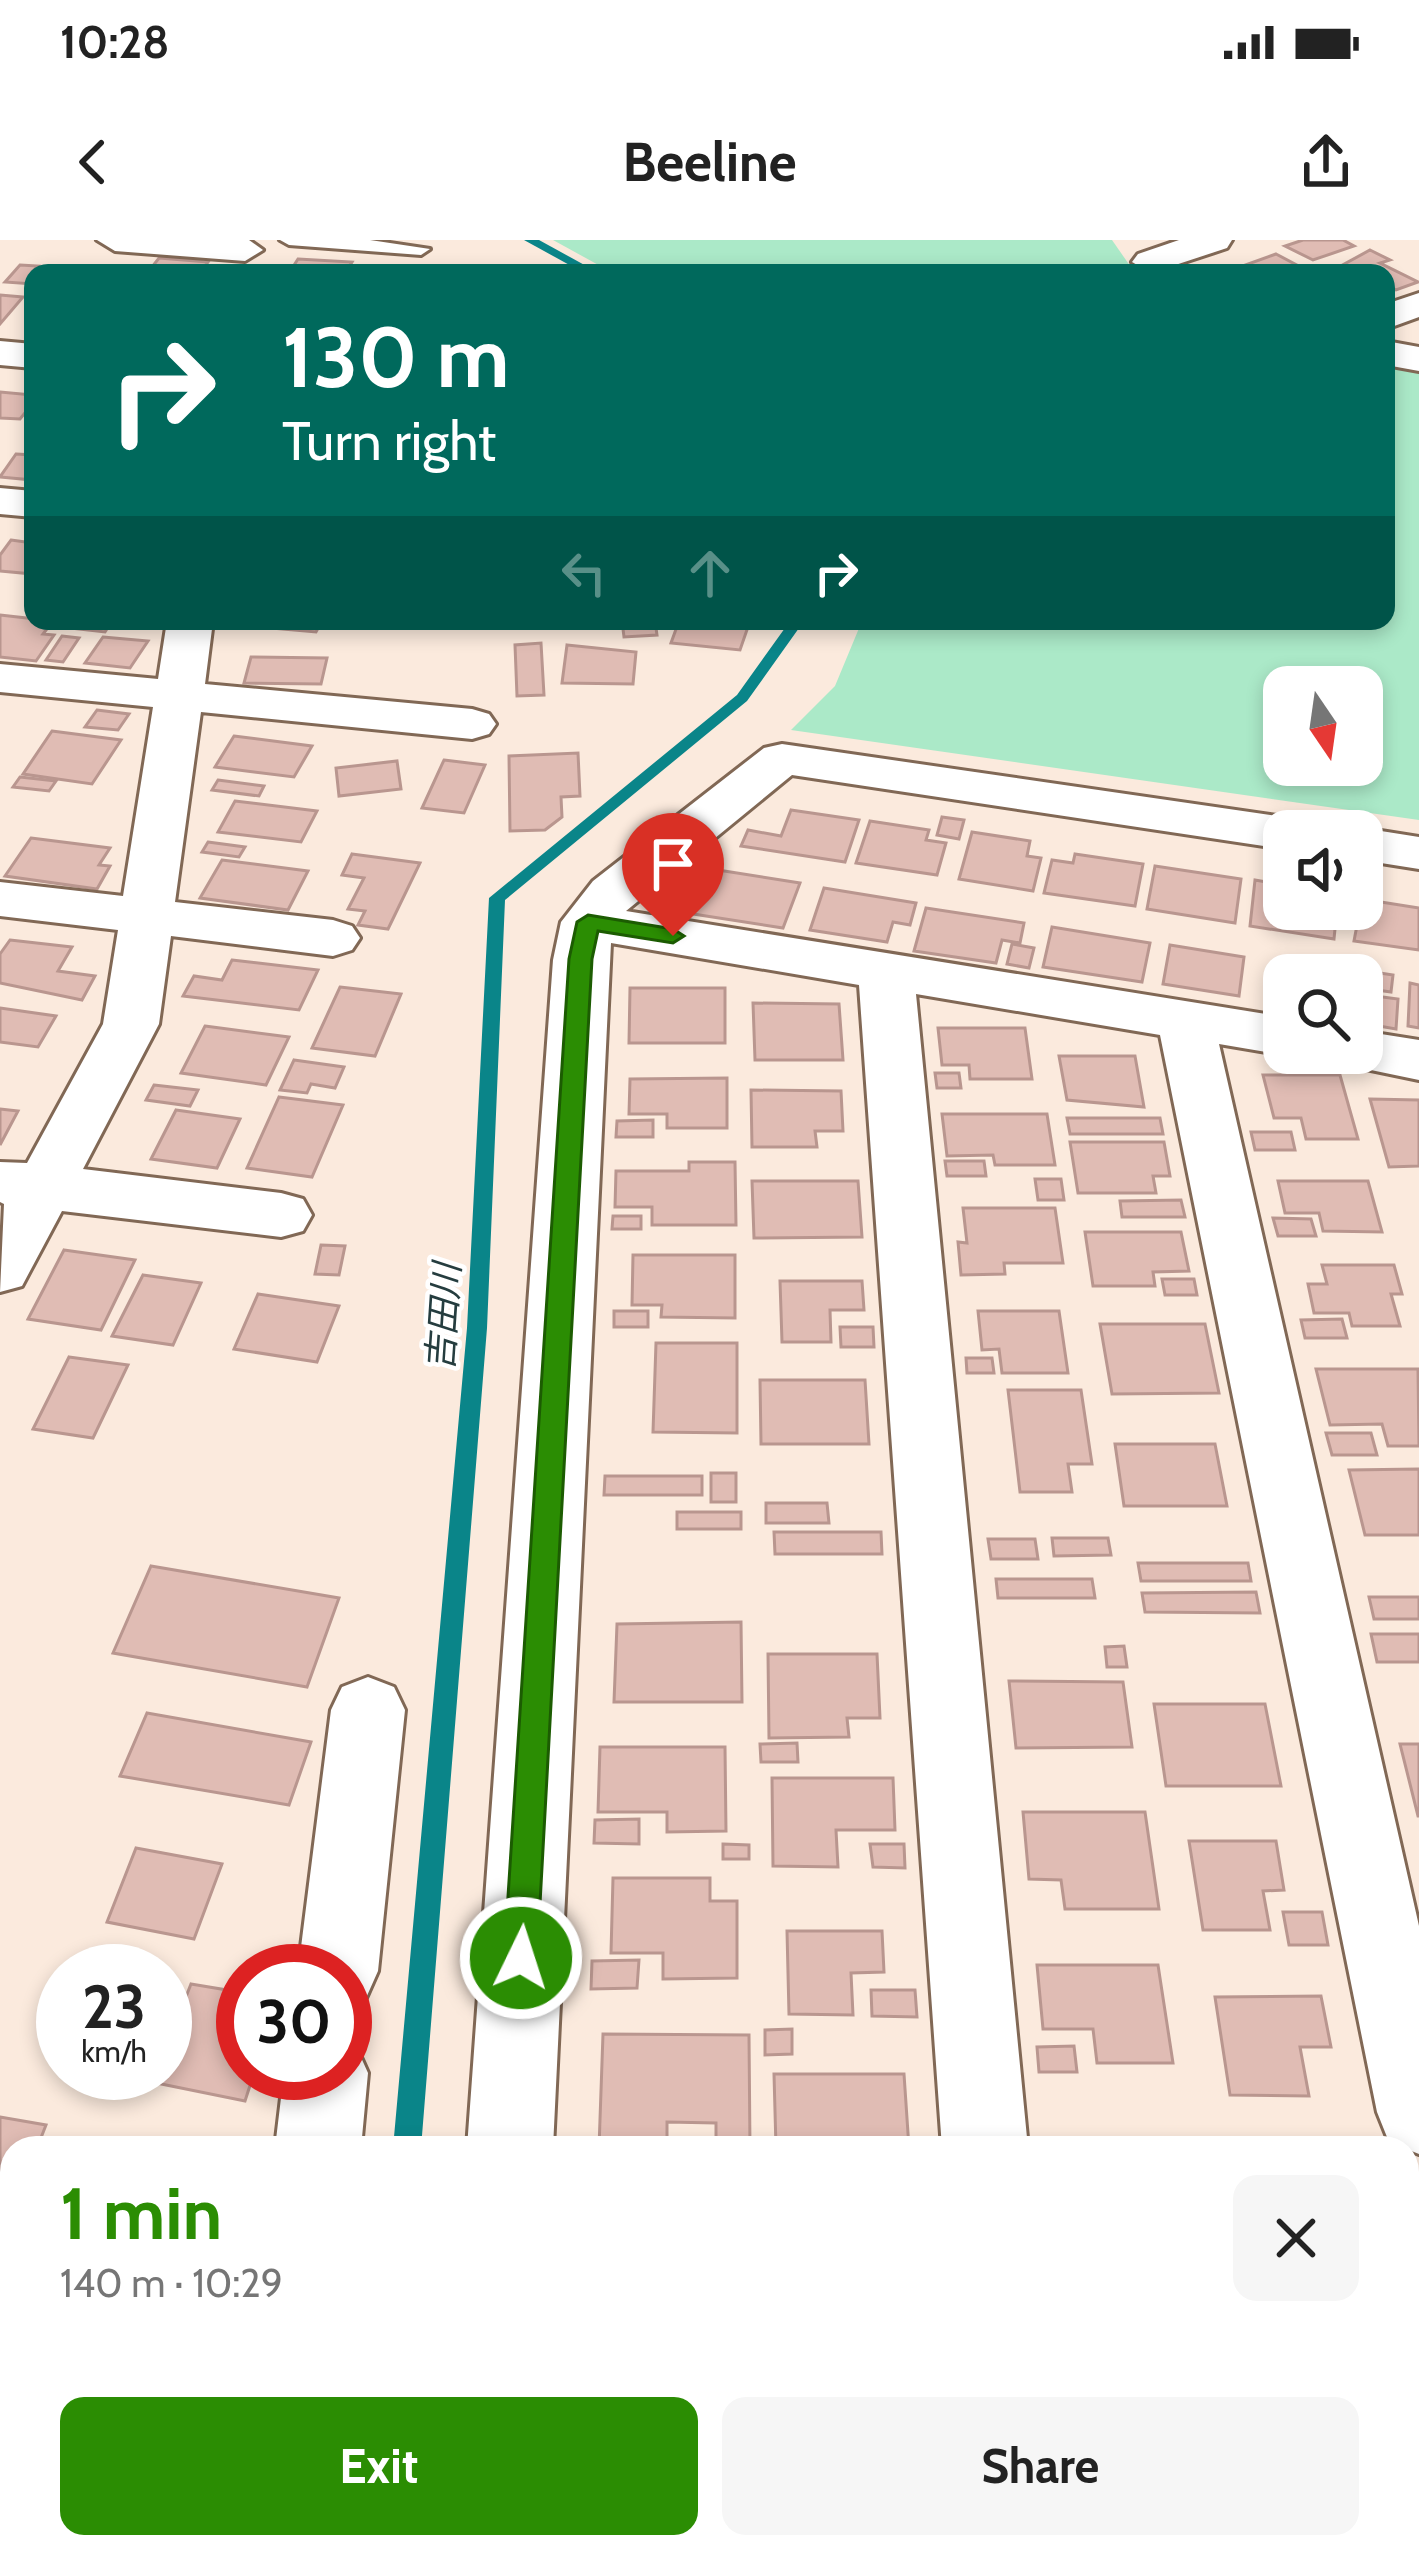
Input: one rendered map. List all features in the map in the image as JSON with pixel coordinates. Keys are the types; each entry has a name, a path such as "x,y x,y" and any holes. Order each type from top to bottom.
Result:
{"street":[{"path":"115,240 245,254"},
{"path":"1148,258 1214,240"},
{"path":"0,1269 22,1184 131,1024 189,630"},
{"path":"0,678 472,724"},
{"path":"511,2136 580,959 588,922 612,893 782,759 1263,830"},
{"path":"1383,847 1419,853"},
{"path":"0,899 333,938"},
{"path":"588,922 1263,1032"},
{"path":"886,971 984,2136"},
{"path":"1186,1019 1419,2112"},
{"path":"1383,1054 1419,1060"},
{"path":"22,1184 281,1216"},
{"path":"341,1944 368,1709"},
{"path":"319,2136 323,2100"}],"lane":[{"path":"289,240 421,249"}],"green space":[{"path":"553,240 1112,240 1129,264 597,264"},
{"path":"1395,369 1419,373 1419,820 1383,815 1383,810 1349,810 791,730 835,686 858,630 1395,630"}],"building":[{"path":"1303,240 1343,240 1354,246 1313,260 1285,246"},
{"path":"1370,250 1390,260 1382,264 1344,264"},
{"path":"1276,254 1295,264 1248,264"},
{"path":"159,258 208,262 207,264 154,264"},
{"path":"298,259 352,262 351,264 295,264"},
{"path":"20,265 24,265 24,283 5,282"},
{"path":"1395,270 1418,282 1396,290"},
{"path":"0,295 23,297 0,324"},
{"path":"0,392 24,394 20,419 0,418"},
{"path":"16,454 24,454 24,479 0,477"},
{"path":"11,540 24,542 24,573 0,571 0,555"},
{"path":"0,615 24,618 24,630 46,630 43,634 54,635 36,661 0,657"},
{"path":"623,630 656,630 657,635 624,637"},
{"path":"676,630 747,630 740,650 671,643"},
{"path":"62,636 79,638 63,662 46,660"},
{"path":"103,637 148,641 130,668 85,663"},
{"path":"541,643 544,695 517,696 515,645"},
{"path":"567,645 636,652 633,684 562,683"},
{"path":"251,657 327,658 321,684 244,683"},
{"path":"97,710 129,714 118,730 85,727"},
{"path":"52,731 121,740 92,784 23,774"},
{"path":"234,736 312,746 294,777 215,767"},
{"path":"578,753 580,796 561,797 562,817 545,830 510,831 509,756"},
{"path":"444,760 485,765 464,813 422,808"},
{"path":"397,761 401,789 339,796 336,768"},
{"path":"20,777 56,781 49,791 13,787"},
{"path":"218,780 264,786 259,796 212,790"},
{"path":"235,801 317,811 301,842 218,832"},
{"path":"791,810 859,820 845,862 741,846 748,830 781,836"},
{"path":"942,817 964,820 959,839 937,835"},
{"path":"870,821 929,830 926,840 946,843 937,875 856,863"},
{"path":"972,832 1030,841 1027,856 1041,858 1033,891 959,879"},
{"path":"31,838 110,848 99,865 110,866 97,889 5,876"},
{"path":"208,842 245,847 239,857 202,852"},
{"path":"352,854 420,863 388,929 358,925 365,911 348,909 364,878 342,875"},
{"path":"1075,854 1143,864 1135,906 1044,893 1052,860 1073,863"},
{"path":"222,860 308,871 288,910 200,898"},
{"path":"1155,866 1241,879 1235,923 1147,909"},
{"path":"718,870 800,883 783,928 674,911 687,880 712,883"},
{"path":"1255,880 1263,881 1263,928 1250,926"},
{"path":"824,888 916,903 910,925 893,922 887,942 810,930"},
{"path":"1383,902 1419,908 1419,950 1354,941 1356,930 1383,930"},
{"path":"926,908 1024,923 1020,943 1002,940 996,963 914,951"},
{"path":"1052,927 1150,943 1142,982 1043,967"},
{"path":"1276,930 1335,930 1334,939"},
{"path":"10,940 72,947 58,971 95,976 82,1000 0,983 0,954"},
{"path":"1012,944 1034,948 1029,968 1007,964"},
{"path":"1170,945 1244,957 1239,996 1163,984"},
{"path":"232,960 318,970 299,1010 183,996 194,976 222,980"},
{"path":"1383,973 1393,975 1391,992 1383,991"},
{"path":"1410,983 1419,985 1419,1028 1408,1026"},
{"path":"340,987 401,994 375,1056 312,1048"},
{"path":"630,988 725,988 725,1043 629,1043"},
{"path":"1383,997 1398,999 1396,1029 1383,1027"},
{"path":"753,1003 839,1004 843,1060 755,1060"},
{"path":"0,1008 56,1016 38,1047 0,1042"},
{"path":"205,1026 289,1037 266,1085 181,1073"},
{"path":"938,1028 1025,1028 1032,1079 970,1079 969,1065 942,1065"},
{"path":"1059,1056 1135,1056 1144,1107 1067,1100"},
{"path":"294,1060 344,1067 335,1088 311,1084 307,1093 280,1090"},
{"path":"935,1073 959,1073 961,1088 937,1088"},
{"path":"1263,1075 1340,1075 1358,1139 1306,1139 1301,1118 1274,1118"},
{"path":"727,1078 727,1128 667,1128 667,1114 629,1114 630,1079"},
{"path":"154,1085 198,1090 190,1106 146,1100"},
{"path":"751,1090 841,1091 843,1131 815,1131 817,1147 752,1147"},
{"path":"279,1097 343,1105 312,1177 247,1168"},
{"path":"1370,1099 1419,1100 1419,1166 1389,1167"},
{"path":"0,1109 18,1111 0,1145"},
{"path":"176,1110 240,1119 217,1168 151,1159"},
{"path":"942,1114 1047,1114 1055,1165 995,1165 993,1155 947,1156"},
{"path":"1067,1118 1160,1118 1163,1134 1070,1134"},
{"path":"653,1120 653,1137 616,1137 617,1121"},
{"path":"1251,1132 1291,1132 1295,1150 1255,1150"},
{"path":"1070,1142 1164,1142 1170,1176 1153,1176 1156,1193 1078,1193"},
{"path":"945,1161 984,1161 986,1176 947,1176"},
{"path":"689,1162 735,1162 736,1225 652,1225 652,1207 615,1207 616,1171 689,1171"},
{"path":"1035,1179 1061,1179 1064,1200 1038,1200"},
{"path":"752,1181 858,1181 862,1237 754,1238"},
{"path":"1278,1181 1368,1181 1382,1232 1323,1231 1319,1213 1285,1213"},
{"path":"1181,1200 1185,1217 1122,1217 1120,1201"},
{"path":"963,1208 1055,1208 1063,1263 1004,1263 1005,1274 961,1275 958,1242 967,1243"},
{"path":"613,1216 641,1216 641,1229 612,1229"},
{"path":"1273,1218 1311,1219 1316,1236 1278,1236"},
{"path":"1085,1232 1181,1232 1189,1271 1153,1272 1155,1286 1093,1286"},
{"path":"321,1245 345,1246 339,1275 315,1274"},
{"path":"64,1250 135,1260 101,1330 28,1319"},
{"path":"633,1255 735,1255 735,1318 661,1317 662,1305 632,1305"},
{"path":"1322,1265 1394,1265 1402,1294 1391,1294 1400,1326 1352,1326 1349,1313 1314,1313 1308,1284 1327,1284"},
{"path":"143,1275 201,1283 173,1345 112,1336"},
{"path":"1162,1279 1194,1279 1197,1295 1165,1295"},
{"path":"780,1281 862,1281 864,1310 830,1310 831,1342 782,1342"},
{"path":"258,1294 339,1306 317,1362 234,1349"},
{"path":"614,1311 648,1311 648,1327 614,1327"},
{"path":"978,1311 1059,1311 1068,1373 1002,1373 999,1349 982,1350"},
{"path":"1342,1319 1347,1338 1305,1338 1301,1320"},
{"path":"1100,1324 1205,1324 1219,1393 1112,1394"},
{"path":"840,1327 873,1327 874,1347 841,1347"},
{"path":"656,1343 737,1343 737,1433 653,1432"},
{"path":"69,1357 128,1365 93,1438 33,1429"},
{"path":"966,1358 992,1358 994,1373 967,1373"},
{"path":"1316,1369 1418,1369 1419,1446 1388,1446 1382,1424 1330,1425"},
{"path":"760,1380 865,1380 869,1444 761,1444"},
{"path":"1008,1390 1081,1390 1092,1464 1068,1464 1072,1492 1020,1492"},
{"path":"1326,1433 1371,1433 1377,1455 1332,1455"},
{"path":"1115,1444 1215,1444 1227,1506 1124,1506"},
{"path":"1419,1469 1419,1535 1365,1535 1349,1470"},
{"path":"711,1473 736,1473 736,1502 711,1502"},
{"path":"605,1476 702,1476 702,1495 604,1495"},
{"path":"766,1503 827,1503 829,1523 766,1523"},
{"path":"677,1512 741,1512 741,1529 677,1529"},
{"path":"774,1532 881,1532 882,1554 775,1554"},
{"path":"1052,1538 1108,1538 1111,1555 1054,1556"},
{"path":"988,1539 1035,1539 1038,1559 991,1559"},
{"path":"1138,1563 1248,1563 1251,1581 1141,1581"},
{"path":"151,1566 339,1598 307,1687 113,1653"},
{"path":"996,1579 1092,1579 1095,1598 998,1598"},
{"path":"1256,1592 1260,1613 1145,1612 1142,1593"},
{"path":"1369,1597 1419,1597 1419,1619 1374,1619"},
{"path":"741,1622 742,1702 614,1702 617,1624"},
{"path":"1371,1634 1419,1634 1419,1662 1377,1662"},
{"path":"1124,1646 1127,1667 1107,1667 1105,1647"},
{"path":"768,1654 877,1654 880,1718 847,1718 849,1737 769,1738"},
{"path":"1009,1681 1123,1682 1132,1747 1016,1748"},
{"path":"1154,1704 1265,1704 1281,1786 1166,1786"},
{"path":"147,1713 311,1742 289,1805 120,1776"},
{"path":"797,1743 798,1762 761,1762 760,1744"},
{"path":"1400,1744 1419,1744 1419,1816 1418,1816"},
{"path":"600,1747 725,1747 726,1831 667,1832 667,1812 598,1812"},
{"path":"772,1778 893,1778 895,1830 836,1830 838,1867 773,1866"},
{"path":"1023,1812 1145,1812 1159,1909 1065,1909 1061,1880 1029,1879"},
{"path":"639,1819 639,1844 594,1843 595,1820"},
{"path":"1189,1841 1276,1841 1284,1890 1263,1891 1270,1930 1203,1930"},
{"path":"723,1844 749,1845 749,1859 723,1859"},
{"path":"870,1844 904,1844 905,1868 873,1867"},
{"path":"136,1848 222,1864 194,1939 107,1922"},
{"path":"613,1878 710,1878 710,1901 737,1901 737,1978 663,1979 663,1953 611,1953"},
{"path":"1283,1912 1322,1912 1328,1945 1289,1945"},
{"path":"787,1931 882,1931 884,1972 851,1973 853,2015 789,2014"},
{"path":"639,1960 637,1988 591,1989 592,1961"},
{"path":"1037,1965 1158,1965 1173,2063 1097,2063 1093,2029 1043,2029"},
{"path":"192,1984 216,1988 216,2095 192,2090"},
{"path":"871,1990 915,1990 917,2017 872,2016"},
{"path":"1321,1996 1331,2047 1300,2047 1309,2096 1230,2095 1215,1997"},
{"path":"792,2029 792,2054 765,2055 765,2030"},
{"path":"603,2034 749,2035 750,2136 716,2136 716,2123 667,2122 667,2136 599,2136"},
{"path":"1074,2046 1077,2072 1039,2072 1037,2047"},
{"path":"774,2074 904,2074 908,2136 776,2136"},
{"path":"0,2117 46,2125 42,2136 0,2136"}],"waterway":[{"name":"吉田川","path":"530,240 576,264"},
{"name":"吉田川","path":"408,2136 477,1328 497,898 742,698 791,630"}],"route":[{"path":"521,1958 580,959 588,922 673,936"}]}
